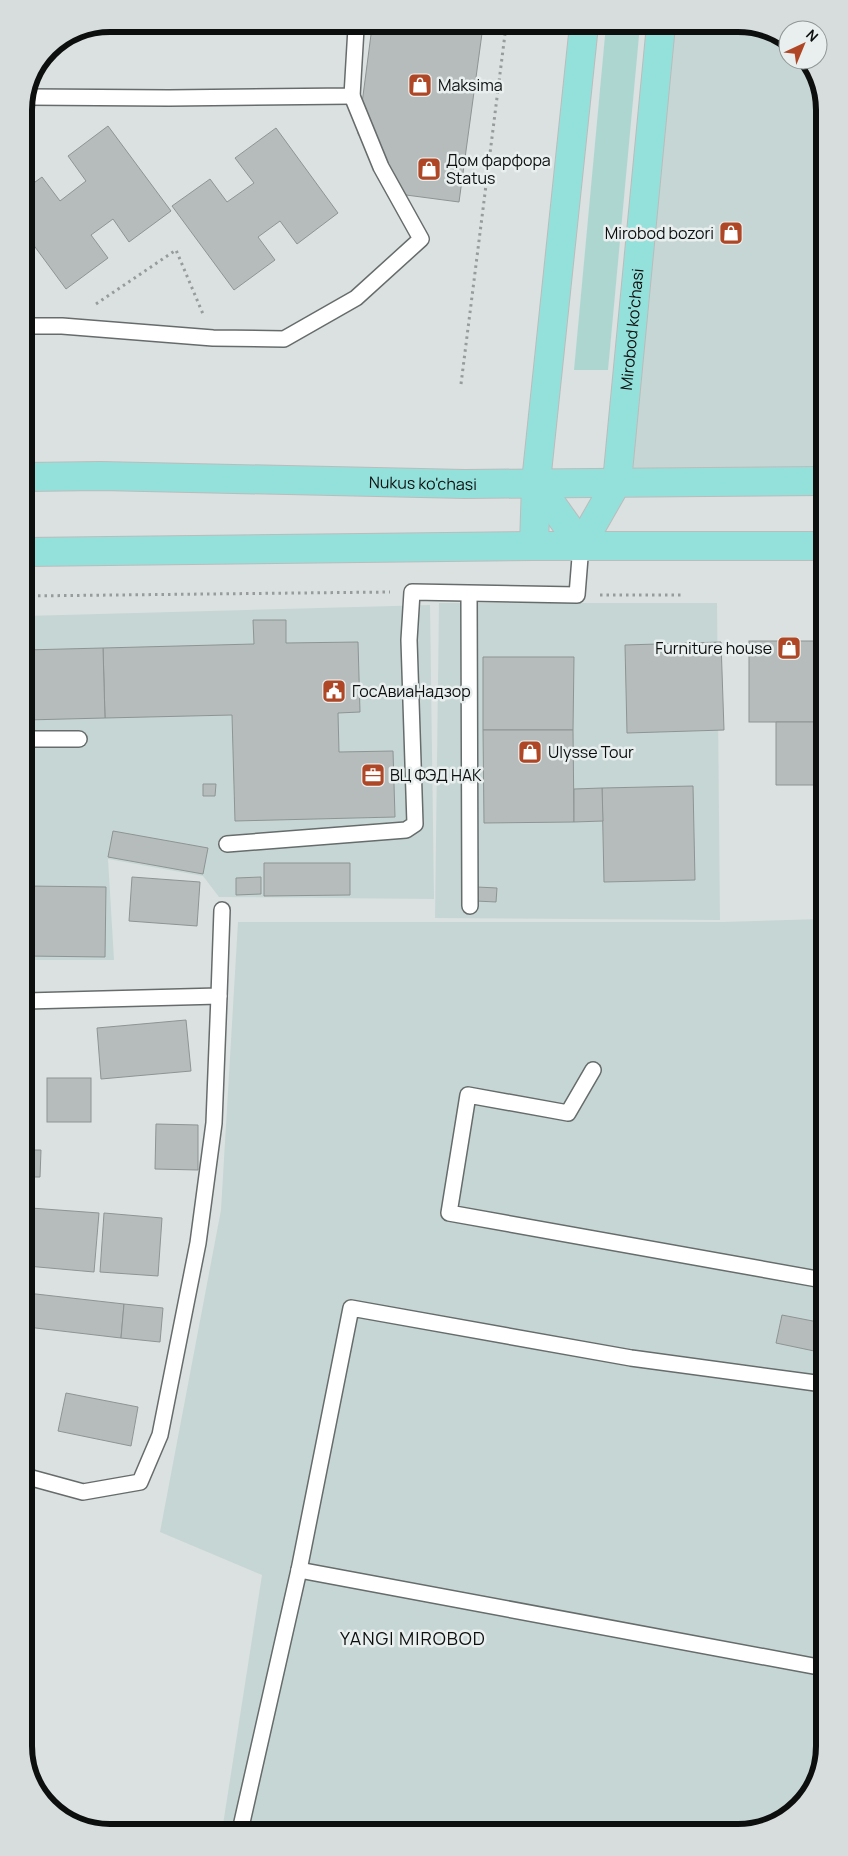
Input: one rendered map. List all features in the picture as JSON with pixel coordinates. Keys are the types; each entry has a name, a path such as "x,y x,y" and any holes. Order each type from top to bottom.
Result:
{"main road":[{"path":"534,546 536,482 583,33"},
{"name":"Mirobod ko'chasi","path":"581,545 617,482 660,33"},
{"name":"Nukus ko'chasi","path":"33,477 111,476 465,484 816,481"},
{"path":"536,482 581,545"},
{"path":"33,552 581,545 816,546"}],"lane":[{"path":"33,326 62,326 213,338 284,339 356,298 422,240 381,167 352,96 356,32"},
{"path":"34,97 352,96"},
{"path":"228,844 406,830 415,824 409,640 412,592 577,595 581,545"},
{"path":"469,594 470,906"},
{"path":"33,739 79,739"},
{"path":"32,1478 83,1492 140,1482 160,1435 200,1225 214,1124 222,910"},
{"path":"32,1001 219,996"},
{"path":"593,1070 568,1113 468,1095 449,1213 816,1279"},
{"path":"242,1823 299,1570 352,1308 631,1358 816,1383"},
{"path":"299,1570 816,1667"}],"path":[{"path":"461,384 505,33"},
{"path":"62,326 176,250 213,338"},
{"path":"33,596 412,592"},
{"path":"577,595 684,595"}],"shaded area":[{"path":"605,33 639,33 608,370 574,370"},
{"name":"Mirobod bozori","path":"660,33 742,33 767,38 778,44 778,70 803,70 811,86 816,111 816,481 617,482"},
{"path":"439,603 717,603 720,920 435,918"},
{"path":"430,605 434,899 219,897 203,876 108,859 114,960 32,960 33,616"},
{"path":"816,919 816,1745 814,1760 807,1780 793,1801 781,1810 762,1819 737,1824 223,1823 262,1575 160,1532 221,1210 238,922 723,922"}],"building":[{"name":"Maksima","path":"371,32 482,33 459,202 406,195 358,134"},
{"path":"108,126 171,211 129,242 113,219 91,235 108,258 66,289 33,244 33,184 42,177 60,201 86,181 68,156"},
{"path":"276,128 338,213 297,244 280,221 258,237 275,260 234,290 172,206 210,179 227,202 254,183 235,158"},
{"path":"253,620 286,620 286,643 358,642 360,712 338,713 339,752 393,751 395,817 235,821 232,715 105,718 103,648 254,644"},
{"path":"749,641 816,641 816,722 749,722"},
{"path":"721,642 724,730 627,733 625,645"},
{"path":"103,648 105,718 33,720 33,650"},
{"path":"483,657 574,657 573,730 483,730"},
{"path":"776,722 816,722 816,785 776,785"},
{"path":"483,730 573,730 574,822 484,823"},
{"path":"203,784 216,784 215,796 203,796"},
{"path":"693,786 695,880 604,882 602,788"},
{"path":"602,788 603,821 574,822 574,789"},
{"path":"113,831 208,848 203,874 108,857"},
{"path":"264,863 350,863 350,895 264,896"},
{"path":"132,877 200,882 197,926 129,921"},
{"path":"261,877 261,894 236,895 236,878"},
{"path":"33,886 106,887 105,957 32,956"},
{"path":"477,887 497,888 496,902 476,901"},
{"path":"186,1020 191,1071 101,1079 97,1028"},
{"path":"47,1078 91,1078 91,1122 47,1122"},
{"path":"156,1124 198,1125 198,1170 155,1169"},
{"path":"32,1150 41,1150 40,1177 32,1177"},
{"path":"32,1208 99,1213 94,1272 32,1266"},
{"path":"104,1213 162,1218 158,1276 100,1272"},
{"path":"32,1294 124,1304 121,1338 32,1328"},
{"path":"124,1304 163,1308 160,1342 121,1338"},
{"path":"782,1315 816,1322 816,1351 776,1343"},
{"path":"66,1393 138,1407 131,1446 58,1431"}],"place":[{"name":"Maksima","path":"420,85"},
{"name":"Дом фарфора Status","path":"429,169"},
{"name":"Mirobod bozori","path":"731,233"},
{"name":"Furniture house","path":"789,648"},
{"name":"ГосАвиаНадзор","path":"334,691"},
{"name":"Ulysse Tour","path":"530,752"},
{"name":"ВЦ ФЭД НАК","path":"373,775"}],"district":[{"name":"YANGI MIROBOD","path":"413,1638"}]}
